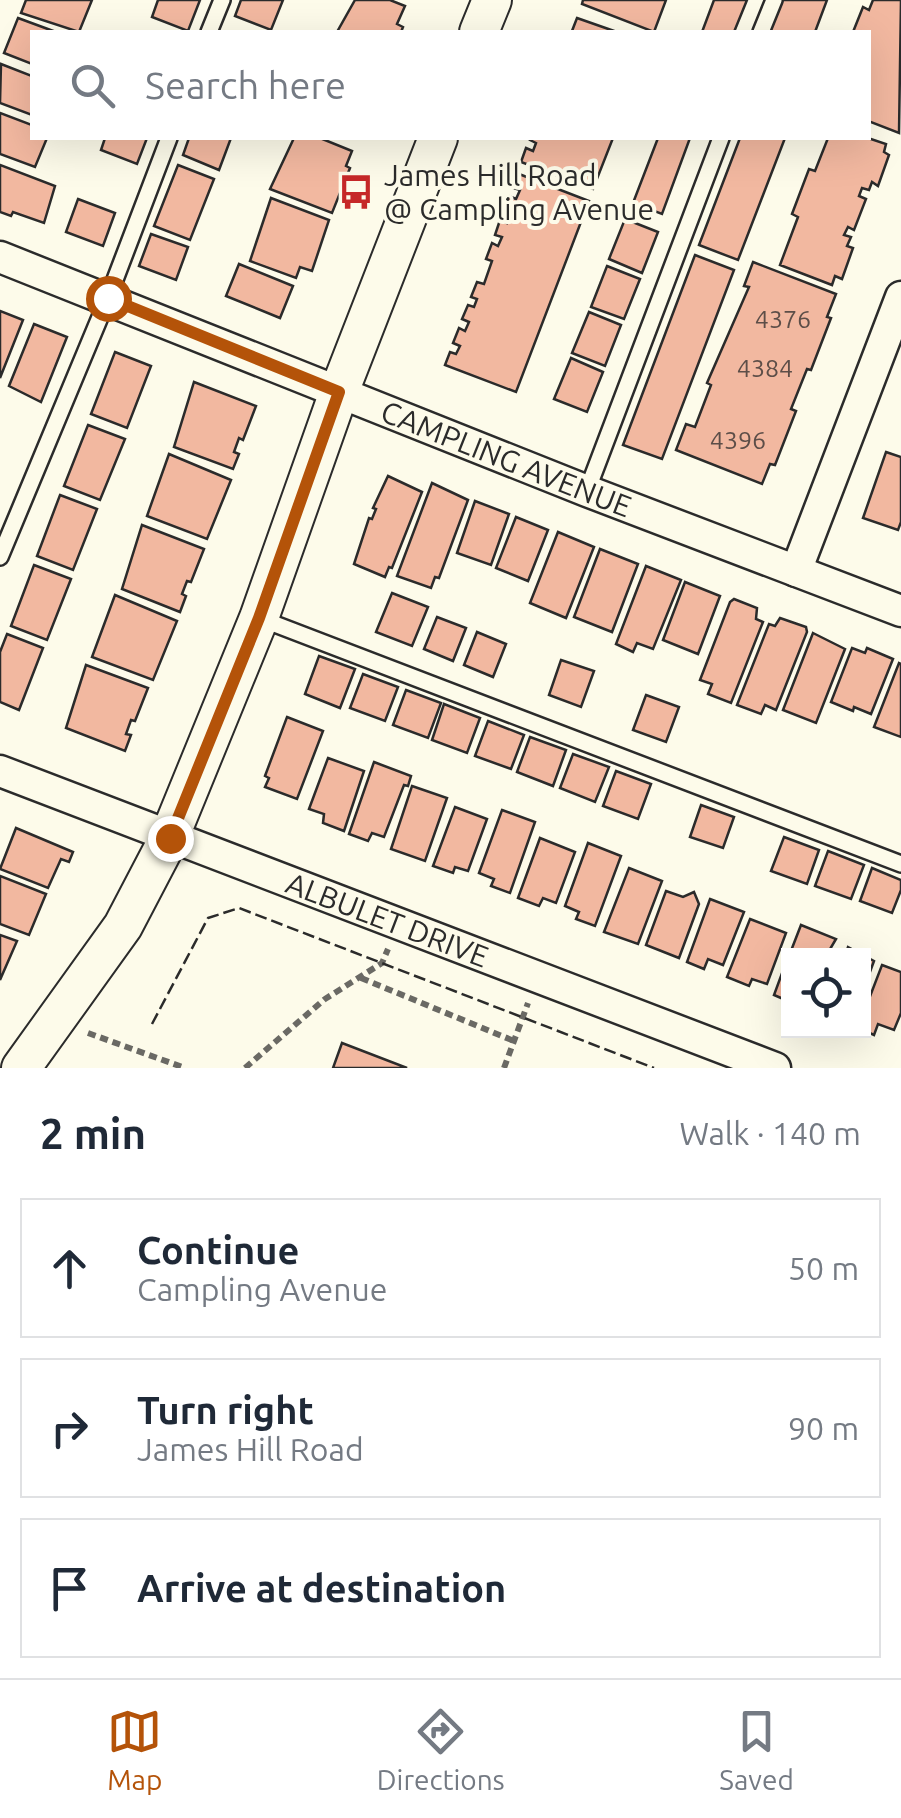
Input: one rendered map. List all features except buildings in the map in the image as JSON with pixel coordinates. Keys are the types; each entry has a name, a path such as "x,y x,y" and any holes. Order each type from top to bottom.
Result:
{"street":[{"path":"480,30 492,0"},
{"path":"21,1068 123,926 170,838 259,618 339,392 437,140"},
{"name":"CAMPLING AVENUE","path":"0,257 586,492 901,611"},
{"path":"796,571 883,358 901,297"},
{"name":"ALBULET DRIVE","path":"0,771 775,1068"}],"lane":[{"path":"211,30 222,0"},
{"path":"763,30 774,0"},
{"path":"0,557 108,298 168,140"},
{"path":"586,492 721,140"},
{"path":"0,508 17,514"},
{"path":"259,618 901,864"}],"path":[{"path":"245,1068 326,999 382,963 398,924"},
{"path":"360,978 514,1041"},
{"path":"504,1068 537,978"},
{"path":"54,1021 185,1068"}],"fence":[{"path":"152,1024 208,918 239,908 654,1068"}],"place":[{"name":"James Hill Road @ Campling Avenue","path":"356,192"}],"route":[{"path":"108,298 339,392 259,618 170,838"}]}
